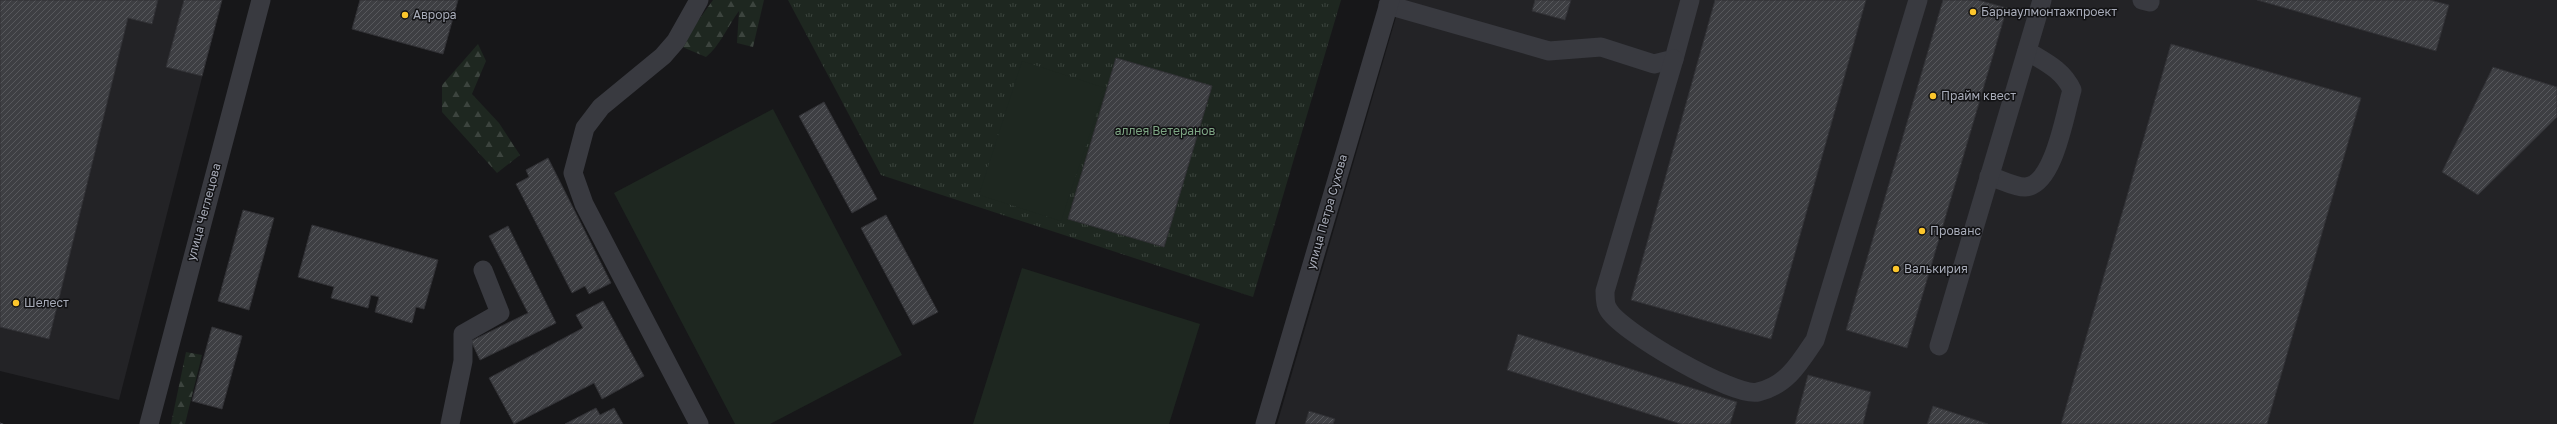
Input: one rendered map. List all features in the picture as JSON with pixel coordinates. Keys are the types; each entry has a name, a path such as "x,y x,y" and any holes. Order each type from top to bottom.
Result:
{"street":[{"name":"улица Чеглецова","path":"148,424 261,0"},
{"path":"699,0 676,41 663,56 601,107 585,128 573,173 584,204 699,424"},
{"path":"1690,0 1605,291 1607,309 1632,332 1694,370 1737,390 1756,393 1777,386 1789,377 1814,340 1918,0"},
{"path":"1939,346 2042,0"},
{"path":"2142,0 2150,2 2150,0"},
{"path":"1389,3 1549,51 1601,47 1654,64 1674,59"},
{"name":"улица Петра Сухова","path":"1265,424 1389,3"},
{"path":"1989,176 2025,187 2040,181 2050,167 2072,90 2067,79 2058,70 2027,51"},
{"path":"450,424 463,361 462,334 500,313 483,270"}],"shaded area":[{"path":"0,0 222,0 119,400 0,371"},
{"path":"1401,0 2557,0 2557,424 1277,424"}],"green space":[{"path":"713,0 764,0 753,47 737,43 739,11 719,42 706,57 680,46"},
{"name":"аллея Ветеранов","path":"788,0 1341,0 1253,297 881,175"},
{"path":"478,44 486,61 472,94 499,123 520,155 497,173 442,112 442,85"},
{"path":"1022,61 1105,88 1061,221 979,195"},
{"path":"773,109 902,355 770,424 735,424 614,193"},
{"path":"1022,268 1200,324 1169,424 973,424"},
{"path":"186,352 202,355 185,424 171,424"}],"building":[{"path":"0,0 158,0 152,24 128,18 49,339 0,327"},
{"path":"184,0 222,0 202,76 166,67"},
{"name":"Аврора","path":"360,0 458,0 443,54 352,29"},
{"path":"1535,0 1571,0 1565,20 1532,11"},
{"path":"1715,0 1866,0 1771,339 1631,300"},
{"path":"1943,0 1978,0 2007,8 1907,348 1846,330"},
{"path":"2257,0 2430,0 2449,5 2436,51"},
{"path":"2171,44 2361,98 2267,424 2061,424"},
{"path":"1116,58 1212,86 1164,247 1068,219"},
{"path":"2493,67 2557,87 2557,117 2478,195 2442,172"},
{"path":"824,102 877,199 852,213 799,116"},
{"path":"548,158 611,283 589,294 585,286 572,293 516,184 529,177 526,170"},
{"path":"243,210 274,218 249,310 218,301"},
{"path":"886,215 938,312 913,325 861,228"},
{"path":"312,225 438,260 424,309 416,307 412,323 375,312 379,297 371,295 368,308 331,298 334,287 298,277"},
{"path":"508,226 556,323 480,360 471,341 528,313 489,236"},
{"path":"603,301 644,376 602,399 594,383 514,424 489,378 583,328 576,315"},
{"path":"212,327 242,336 222,409 192,401"},
{"path":"1518,334 1737,402 1730,424 1681,424 1507,370"},
{"path":"1808,375 1871,392 1863,424 1795,424"},
{"path":"1933,406 1988,424 1927,424"},
{"path":"596,408 600,415 614,408 623,424 565,424"},
{"path":"1309,411 1335,419 1333,424 1305,424"}],"place":[{"name":"Барнаулмонтажпроект","path":"1973,12"},
{"name":"Аврора","path":"405,15"},
{"name":"Прайм квест","path":"1933,96"},
{"name":"Прованс","path":"1922,231"},
{"name":"Валькирия","path":"1896,269"},
{"name":"Шелест","path":"16,303"}]}
